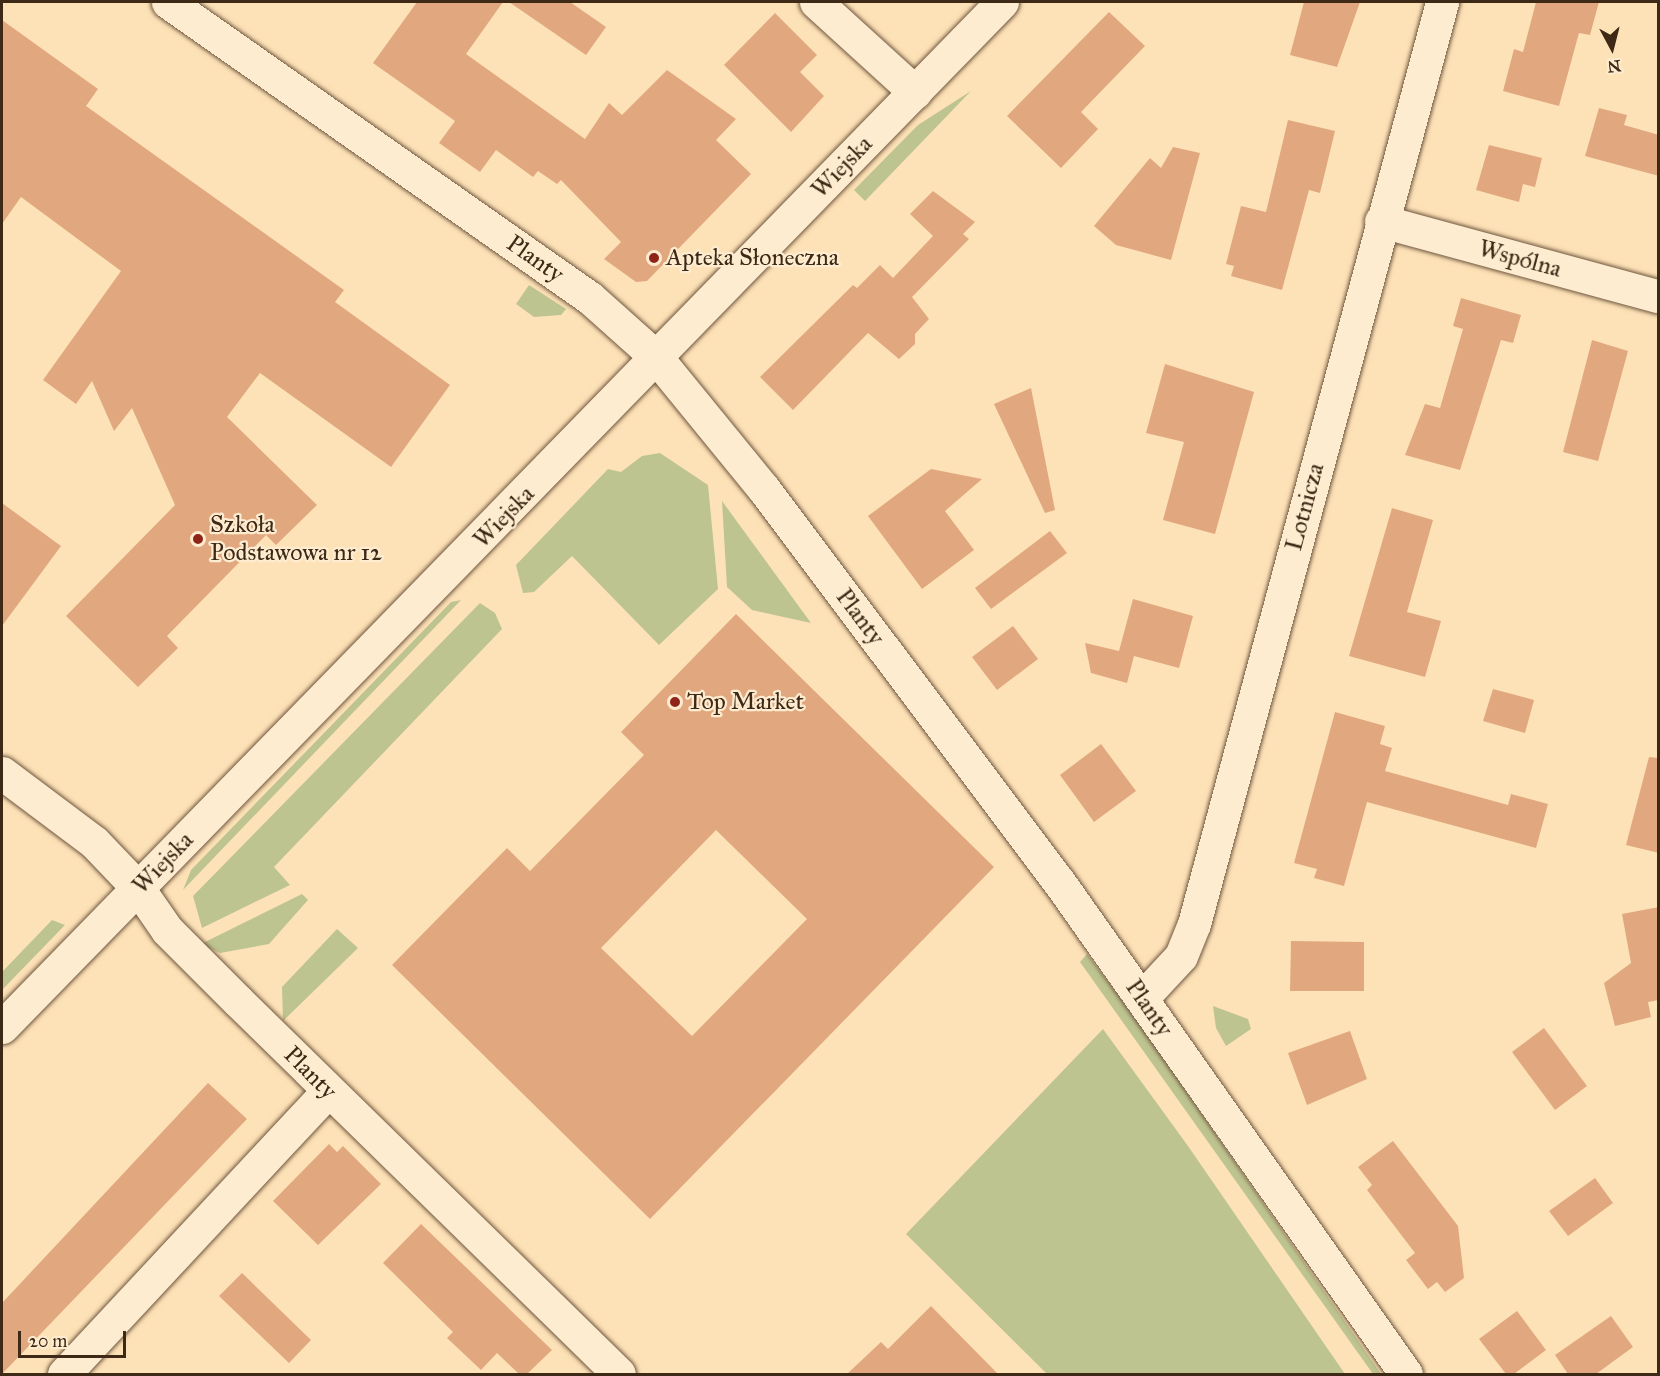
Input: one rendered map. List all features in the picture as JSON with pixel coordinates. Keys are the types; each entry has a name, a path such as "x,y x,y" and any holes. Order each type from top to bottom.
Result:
{"street":[{"name":"Planty","path":"168,2 590,298 656,357 763,488 1142,998 1406,1374"},
{"path":"816,2 915,92"},
{"name":"Wiejska","path":"2,1028 1002,2"},
{"name":"Lotnicza","path":"1142,998 1181,956 1194,924 1381,221 1442,2"},
{"name":"Wspólna","path":"1381,221 1659,297"},
{"name":"Planty","path":"2,773 94,842 138,888 167,930 328,1091 619,1374"},
{"path":"64,1374 328,1091"}],"green space":[{"path":"971,91 865,201 854,190 918,125"},
{"path":"529,285 566,309 561,315 534,317 516,304"},
{"path":"660,453 708,485 718,589 659,645 572,556 534,592 523,593 516,565 608,469 621,472 642,456"},
{"path":"722,501 811,623 752,610 727,587"},
{"path":"461,600 183,890 191,870 451,602"},
{"path":"480,603 495,613 502,629 274,867 290,885 202,928 193,896"},
{"path":"302,894 308,900 269,944 220,953 201,944"},
{"path":"52,920 65,925 2,990 2,972"},
{"path":"337,929 358,948 283,1021 282,987"},
{"path":"1087,954 1134,1016 1381,1374 1373,1374 1080,962"},
{"path":"1213,1006 1248,1019 1251,1029 1226,1046 1216,1028"},
{"path":"1103,1029 1188,1146 1345,1374 1047,1374 906,1234"}],"building":[{"path":"417,2 503,2 466,54 585,139 609,103 622,115 667,70 736,119 716,140 751,174 647,281 636,282 604,259 621,242 561,180 557,184 538,171 533,177 496,150 480,172 439,143 455,121 373,63"},
{"path":"509,2 570,2 606,27 586,55"},
{"path":"1304,2 1360,2 1337,67 1290,55"},
{"path":"1536,2 1599,2 1590,35 1579,33 1559,106 1503,91 1514,49 1523,52"},
{"path":"1109,12 1145,46 1081,112 1098,129 1061,168 1007,116"},
{"path":"775,13 817,55 800,72 824,96 791,132 724,65"},
{"path":"2,20 98,89 86,106 344,290 335,302 450,385 391,467 260,373 227,417 317,505 276,545 266,535 167,636 178,648 138,687 66,616 175,505 132,408 114,431 92,381 76,404 43,380 121,271 21,197 2,224"},
{"path":"1599,108 1627,115 1624,125 1659,135 1659,176 1585,156"},
{"path":"1288,120 1335,131 1320,193 1309,190 1282,290 1231,276 1234,266 1226,264 1241,206 1266,212"},
{"path":"1489,145 1542,158 1535,187 1523,184 1519,202 1476,190"},
{"path":"1173,147 1200,153 1171,260 1116,245 1094,226 1150,158 1161,168"},
{"path":"933,191 975,222 963,234 969,239 912,297 929,319 915,334 915,344 899,359 868,333 793,410 760,377 853,285 857,288 880,265 893,278 933,236 910,214"},
{"path":"1461,298 1521,315 1513,343 1501,340 1460,470 1405,455 1425,404 1440,408 1463,329 1453,326"},
{"path":"1592,340 1628,351 1598,461 1563,452"},
{"path":"1165,364 1254,392 1215,534 1163,520 1184,442 1146,433"},
{"path":"1031,388 1055,510 1045,513 994,404"},
{"path":"931,469 982,479 945,511 974,550 922,589 868,516"},
{"path":"2,503 61,546 2,626"},
{"path":"1392,508 1433,520 1407,612 1441,621 1425,677 1349,656"},
{"path":"1050,531 1067,553 991,609 975,588"},
{"path":"1133,599 1193,616 1179,668 1134,656 1127,683 1091,673 1085,643 1119,651"},
{"path":"736,614 994,867 650,1219 392,965 507,848 530,871 644,755 621,732","holes":["716,830 807,919 692,1036 601,948"]},
{"path":"1013,626 1038,659 997,690 972,657"},
{"path":"1493,689 1534,700 1525,733 1483,721"},
{"path":"1335,712 1385,726 1380,744 1392,748 1385,771 1508,805 1511,794 1548,804 1536,848 1367,802 1344,886 1314,878 1317,869 1294,863"},
{"path":"1101,744 1136,791 1094,822 1060,775"},
{"path":"1649,757 1659,758 1659,853 1626,845"},
{"path":"1659,907 1659,1000 1648,1002 1651,1017 1615,1026 1604,983 1631,963 1622,914"},
{"path":"1291,941 1364,942 1364,991 1290,991"},
{"path":"1544,1028 1587,1086 1555,1110 1512,1052"},
{"path":"1350,1031 1367,1079 1307,1105 1288,1053"},
{"path":"208,1083 247,1119 2,1374 2,1303"},
{"path":"1393,1141 1458,1226 1464,1278 1445,1292 1437,1282 1428,1289 1406,1260 1415,1253 1367,1190 1372,1185 1358,1167"},
{"path":"329,1144 337,1152 343,1146 381,1184 318,1245 273,1201"},
{"path":"1595,1178 1613,1203 1568,1236 1549,1211"},
{"path":"421,1224 552,1350 527,1374 519,1374 497,1353 481,1370 447,1338 453,1332 383,1263"},
{"path":"242,1273 311,1340 289,1363 219,1296"},
{"path":"931,1306 998,1374 847,1374 881,1342 888,1349"},
{"path":"1517,1311 1546,1350 1514,1374 1506,1374 1479,1339"},
{"path":"1611,1316 1633,1347 1596,1374 1568,1374 1555,1355"}],"place":[{"name":"Apteka Słoneczna","path":"654,258"},
{"name":"Szkoła Podstawowa nr 12","path":"198,539"},
{"name":"Top Market","path":"675,702"}]}
